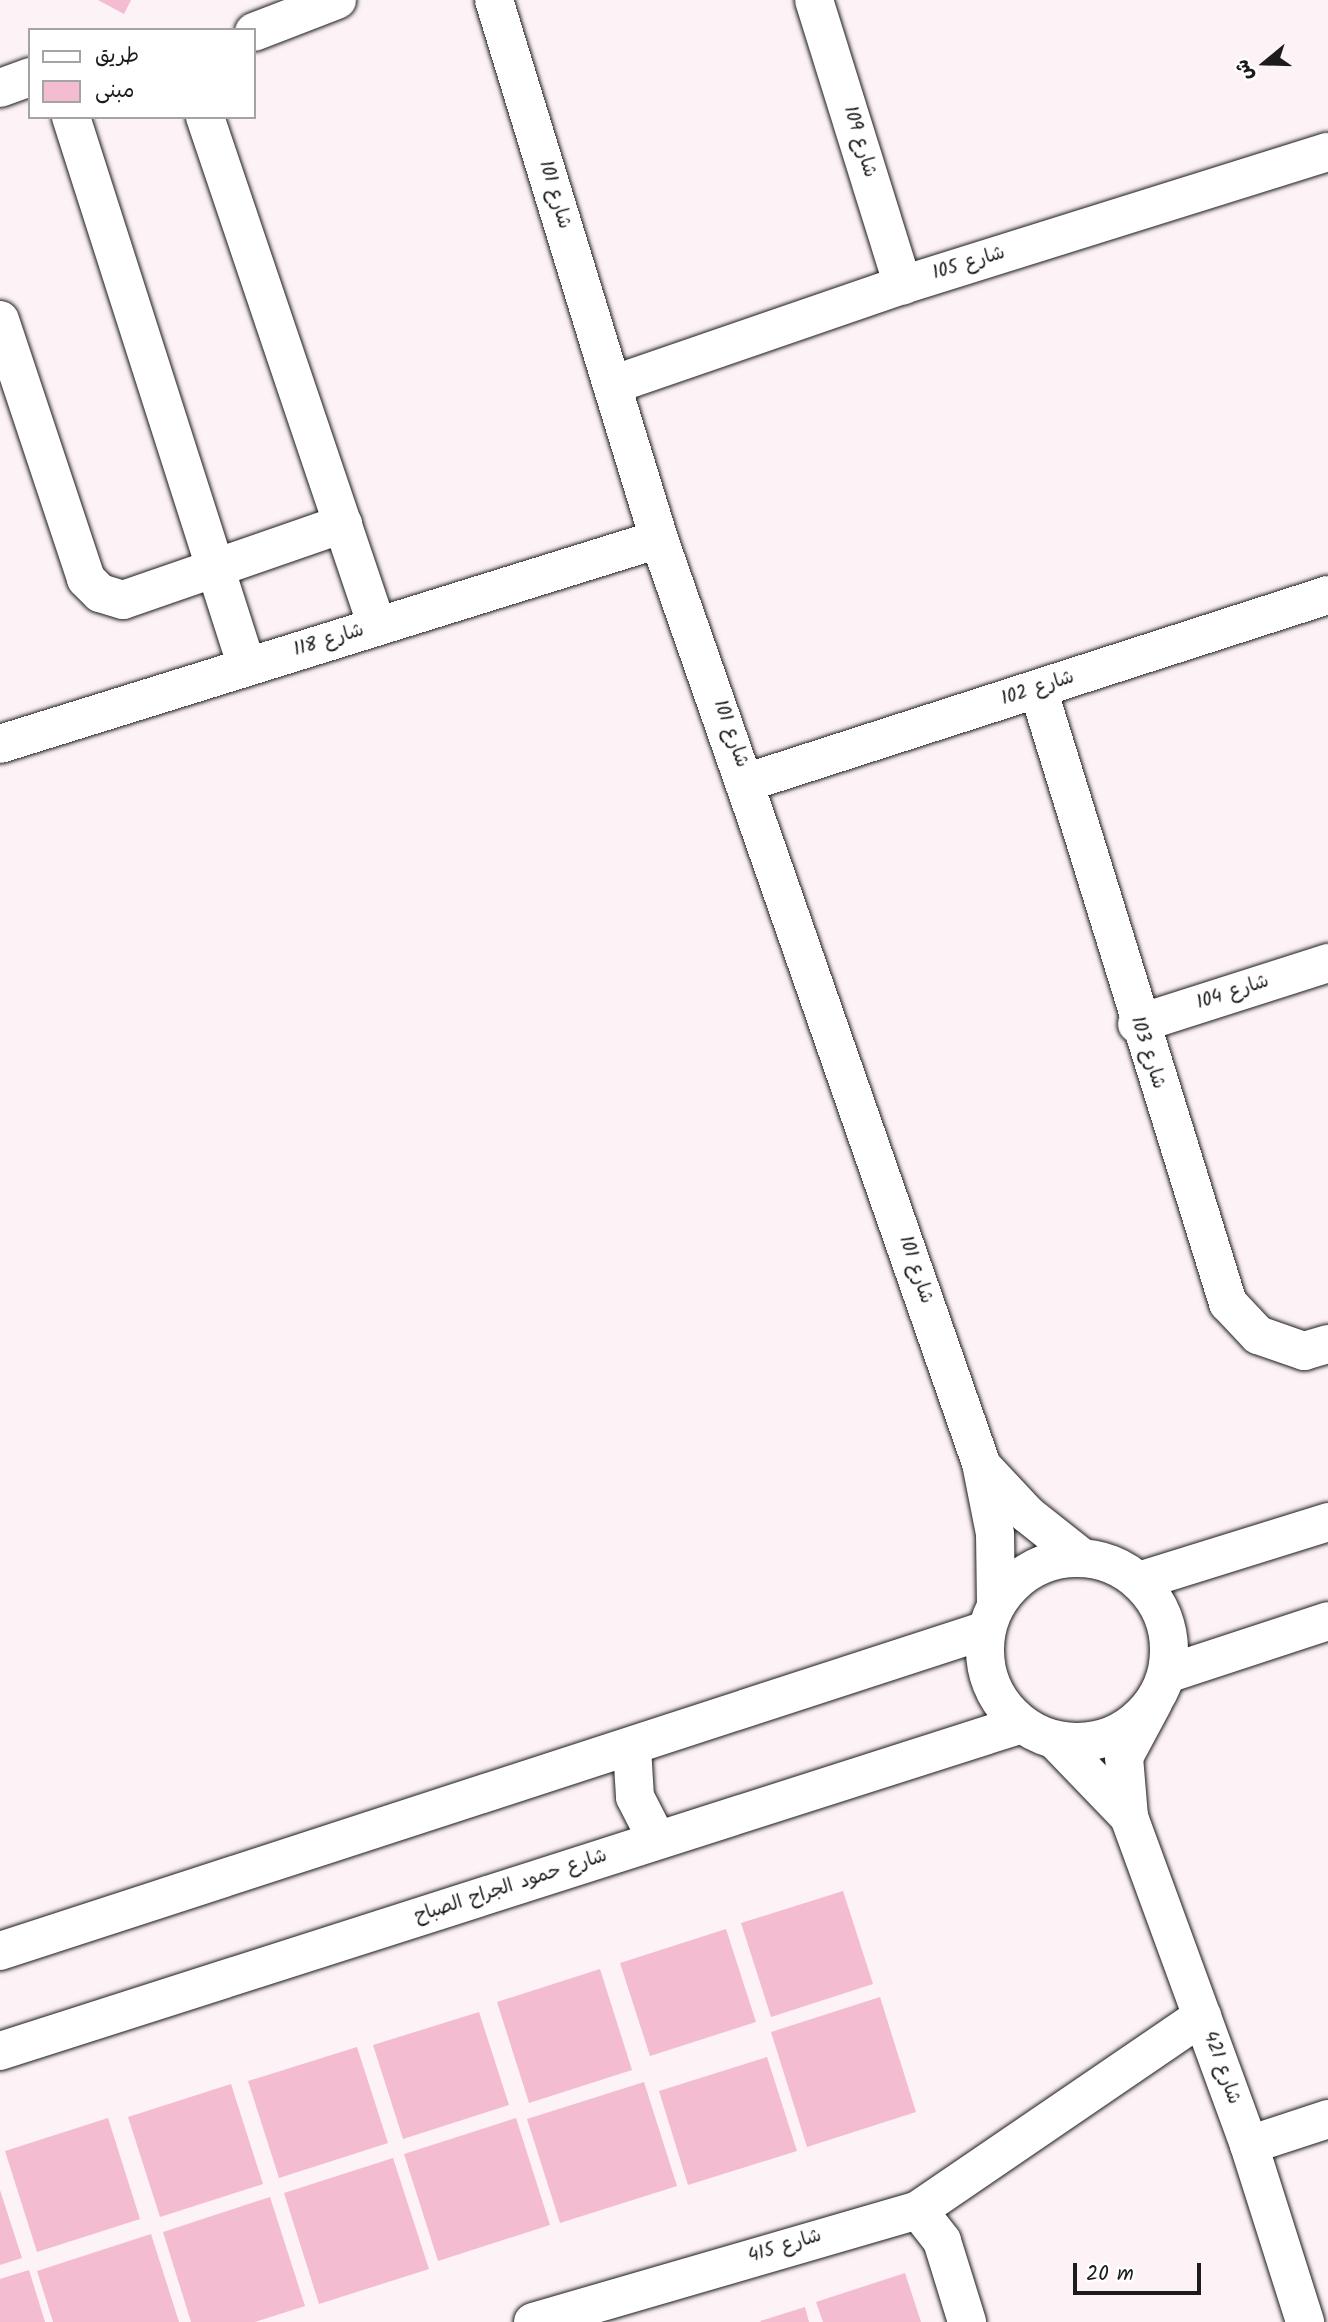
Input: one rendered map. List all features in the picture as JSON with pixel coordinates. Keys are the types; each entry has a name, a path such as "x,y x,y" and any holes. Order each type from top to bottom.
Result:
{"street":[{"path":"256,31 337,0"},
{"name":"شارع 101","path":"494,0 659,539 748,782 981,1464 995,1534 991,1617"},
{"name":"شارع 109","path":"814,0 903,285"},
{"path":"0,88 28,78"},
{"path":"72,119 247,667"},
{"path":"206,119 377,626"},
{"name":"شارع 105","path":"612,385 903,285 1328,152"},
{"path":"0,320 86,579 100,593 123,600 343,524"},
{"name":"شارع 118","path":"0,744 659,539"},
{"name":"شارع 102","path":"748,782 1328,595"},
{"name":"شارع 103","path":"1038,689 1137,1024 1228,1303 1258,1335 1304,1351 1328,1344"},
{"name":"شارع 104","path":"1137,1024 1328,963"},
{"name":"شارع 101","path":"981,1464 1027,1514 1081,1557"},
{"path":"1139,1581 1328,1522"},
{"path":"1160,1689 1166,1624 1139,1581 1112,1564 1081,1557 1048,1562 1018,1578 991,1617 990,1682 1038,1732 1092,1742 1127,1729 1160,1689 1328,1621"},
{"path":"0,1951 632,1748 991,1617"},
{"name":"شارع 421","path":"1160,1689 1124,1757 1129,1817 1249,2145 1304,2322"},
{"name":"شارع 421","path":"1038,1732 1129,1817"},
{"name":"شارع حمود الجراح الصباح","path":"0,2051 657,1840 1038,1732"},
{"path":"632,1748 635,1797 657,1840"},
{"name":"شارع 415","path":"533,2322 918,2210 1202,2015"},
{"path":"1249,2145 1328,2119"},
{"path":"918,2210 942,2241 967,2322"}],"building":[{"path":"98,0 131,0 124,14"},
{"path":"843,1891 873,1984 771,2017 741,1923"},
{"path":"726,1929 756,2022 650,2056 620,1963"},
{"path":"600,1969 632,2070 529,2103 497,2002"},
{"path":"880,1997 916,2112 807,2147 771,2032"},
{"path":"479,2012 509,2105 403,2139 373,2045"},
{"path":"357,2047 388,2143 279,2178 248,2081"},
{"path":"767,2057 797,2151 688,2185 659,2091"},
{"path":"644,2082 677,2186 560,2223 527,2119"},
{"path":"231,2084 263,2184 160,2217 128,2117"},
{"path":"108,2118 140,2219 37,2252 5,2151"},
{"path":"516,2118 550,2225 438,2261 404,2154"},
{"path":"393,2158 429,2269 319,2304 284,2193"},
{"path":"0,2190 22,2258 0,2265"},
{"path":"270,2197 305,2306 255,2322 191,2322 163,2232"},
{"path":"151,2234 179,2322 53,2322 37,2271"},
{"path":"29,2270 45,2322 0,2322 0,2279"},
{"path":"905,2273 921,2322 823,2322 816,2302"},
{"path":"805,2307 809,2322 760,2321"}]}
